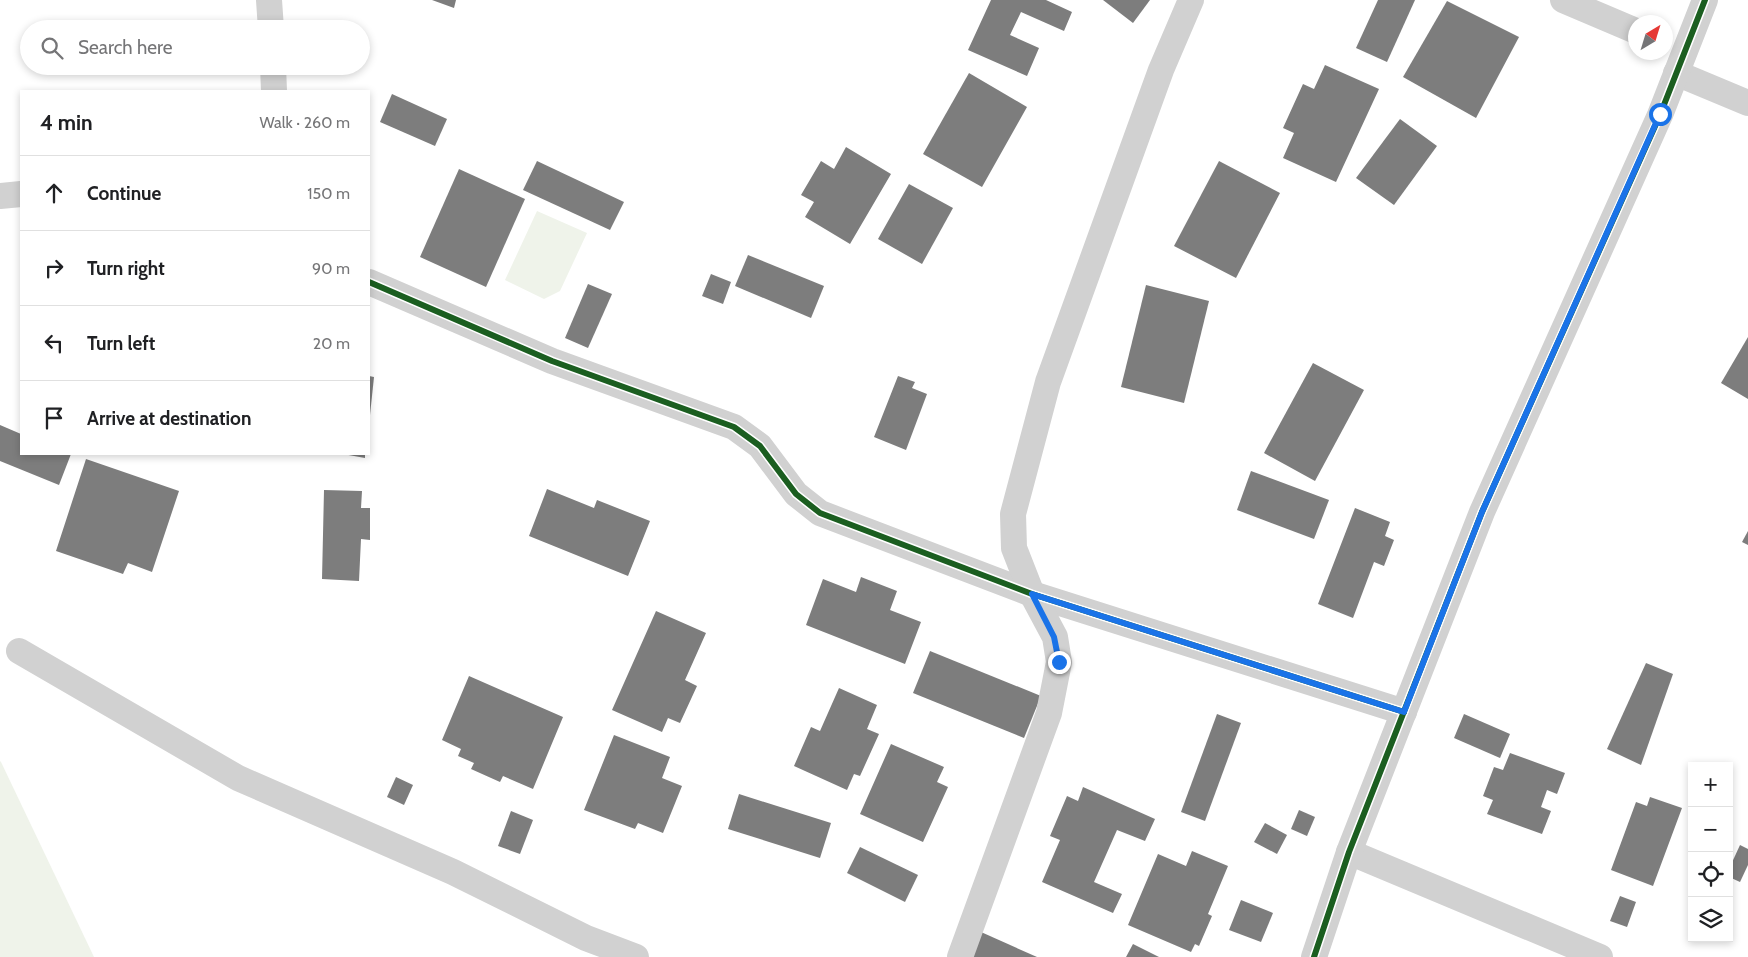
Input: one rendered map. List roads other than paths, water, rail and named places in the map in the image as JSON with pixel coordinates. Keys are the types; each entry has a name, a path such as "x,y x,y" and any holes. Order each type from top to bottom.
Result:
{"street":[{"path":"269,0 270,20"},
{"path":"960,957 1050,713 1059,662 1054,637 1032,594 1014,548 1013,514 1048,382 1161,70 1191,0"},
{"path":"1563,0 1628,28"},
{"path":"1314,957 1349,852 1482,512 1660,114 1675,57 1705,0"},
{"path":"1675,57 1748,103"},
{"path":"273,75 274,90"},
{"path":"0,196 20,194"},
{"path":"370,282 552,362 734,428 760,446 796,494 820,513 1032,594 1404,712"},
{"path":"18,651 238,778 454,872 586,938 636,957"},
{"path":"1349,852 1600,957"}]}
